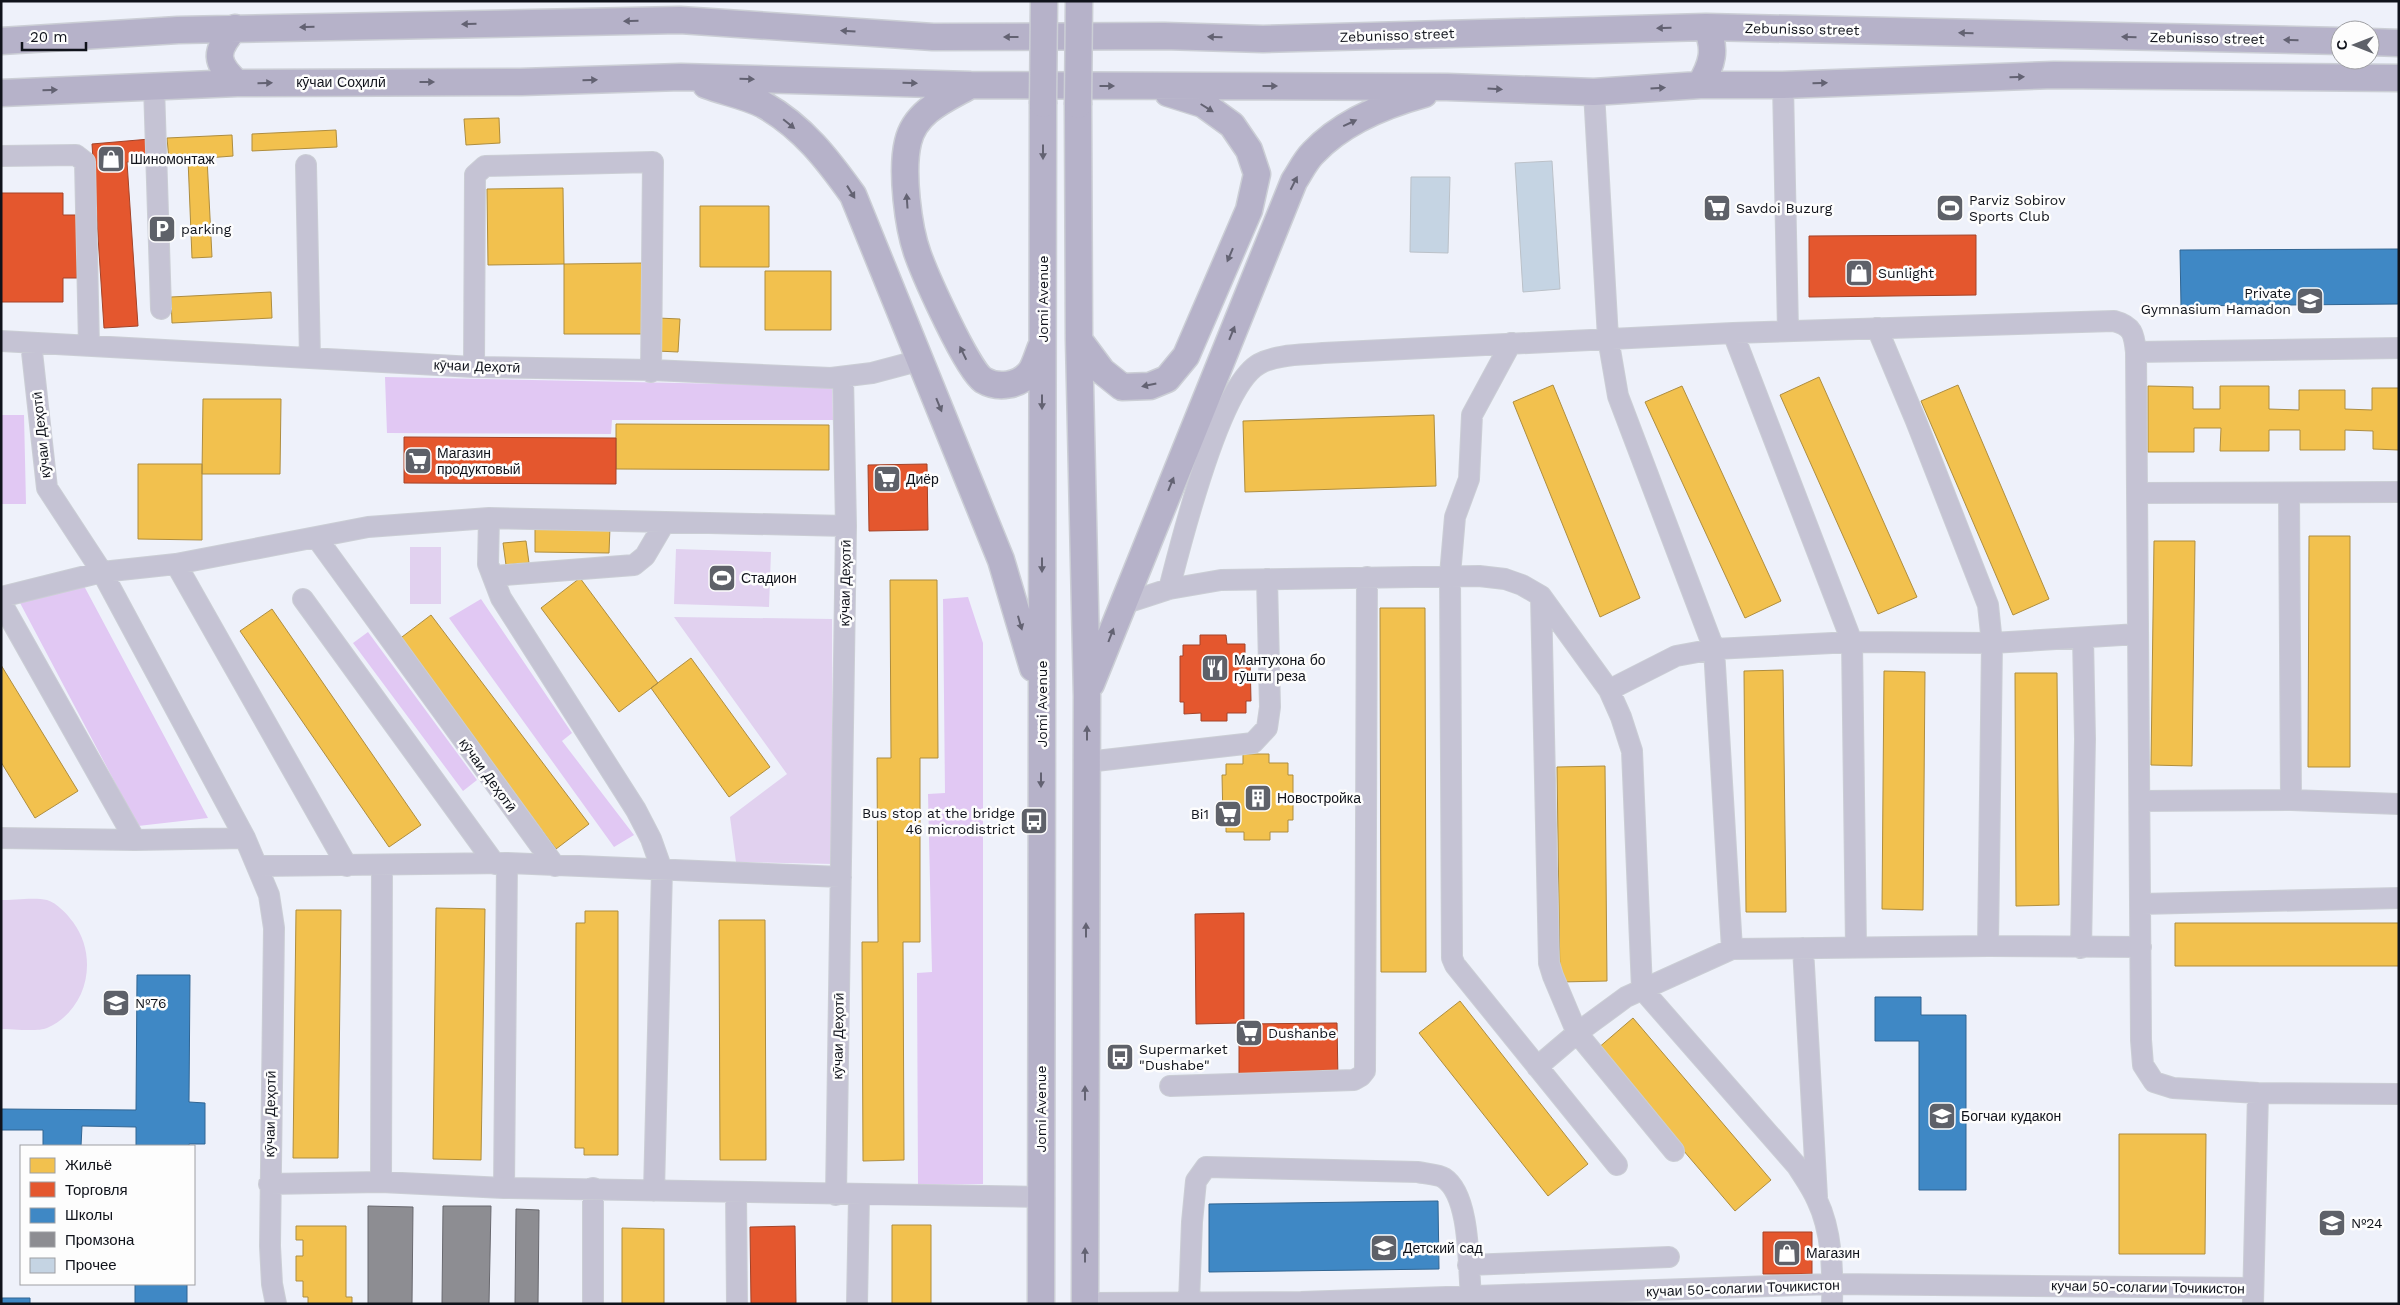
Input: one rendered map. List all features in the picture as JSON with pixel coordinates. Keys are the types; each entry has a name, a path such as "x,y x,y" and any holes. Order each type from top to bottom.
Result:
{"main road":[{"name":"Jomi Avenue","path":"1041,1304 1044,1"},
{"path":"1079,1 1078,340 1087,696 1084,1303"},
{"name":"Zebunisso street","path":"1,41 235,28 680,20 933,37 1164,36 1263,39 1706,27 2330,42"},
{"path":"1700,85 1709,70 1713,54 1712,39 1706,27"},
{"path":"235,28 222,43 219,58 223,70 238,83"},
{"path":"2380,42 2399,43"},
{"path":"1087,696 1294,181 1312,153 1343,127 1400,100 1447,87 1594,92 1700,85 1783,85 2054,76 2399,78"},
{"path":"681,77 763,105 786,120 823,152 853,195 1002,560 1042,697"},
{"name":"кӯчаи Соҳилӣ","path":"1,93 238,83 521,82 681,77 971,85 1447,87"},
{"path":"971,85 931,106 917,123 908,142 908,208 918,254 965,359 982,380 999,386 1019,382 1031,371 1043,342"},
{"path":"1078,340 1102,371 1122,387 1150,386 1166,379 1186,356 1249,210 1257,174 1249,150 1232,125 1203,104 1145,86"}],"street":[{"path":"1783,85 1788,331"},
{"path":"154,86 161,309"},
{"path":"1594,92 1608,338 1618,396 1714,648 1732,949"},
{"path":"1,156 76,154 85,162 89,346"},
{"path":"474,367 475,175 477,171 485,166 653,162 651,372"},
{"path":"306,165 310,358"},
{"path":"1169,589 1190,510 1221,417 1240,384 1258,364 1278,357 1323,353 1734,332 2114,321 2131,328 2134,334 2136,352 2143,1065 2154,1082 2173,1088 2258,1093 2399,1094"},
{"path":"1877,328 1916,421 1988,605 1992,643 1988,946"},
{"path":"1734,332 1852,642 1856,947"},
{"name":"кӯчаи Деҳотӣ","path":"1,341 474,367 843,376 872,373 921,360"},
{"name":"кӯчаи Деҳотӣ","path":"31,343 47,488 102,572 245,838 259,866 269,895 274,928 269,1184 272,1284 276,1304"},
{"path":"1511,343 1472,415 1469,479 1456,517 1450,575 1452,958 1455,965 1617,1165"},
{"path":"2136,352 2399,348"},
{"path":"843,376 846,526"},
{"path":"2138,493 2399,492"},
{"path":"2290,493 2290,800"},
{"name":"кӯчаи Деҳотӣ","path":"1,597 102,572 176,564 368,527 490,518 846,526 836,1195"},
{"path":"490,518 487,551 488,564 501,598 636,810 651,839 662,870 654,1191"},
{"path":"493,576 634,565 645,556 665,522"},
{"name":"кӯчаи Деҳотӣ","path":"316,537 555,866"},
{"path":"176,564 347,866"},
{"path":"1123,604 1169,589 1221,580 1450,575 1505,579 1522,585 1541,596 1609,690 1621,716 1632,751 1642,989 1797,1166 1817,1199 1827,1225 1832,1294"},
{"path":"1170,1086 1354,1080 1362,1076 1365,1071 1367,577"},
{"path":"1087,762 1253,742 1267,728 1270,707 1267,579"},
{"path":"1541,596 1549,963 1577,1032 1674,1151"},
{"path":"303,599 501,864 504,1188"},
{"path":"1,602 135,840"},
{"path":"1609,690 1676,656 1714,648 1852,642 1992,643 2138,634"},
{"path":"2081,948 2085,739 2082,638"},
{"path":"2140,801 2290,800 2399,804"},
{"path":"1,838 135,840 245,838"},
{"path":"259,866 501,864 841,877"},
{"path":"381,1182 382,866"},
{"path":"2141,904 2399,898"},
{"path":"1537,1066 1577,1032 1626,997 1732,949 1988,946 2141,947"},
{"path":"1804,948 1817,1199"},
{"path":"2252,1296 2258,1093"},
{"path":"1189,1302 1192,1222 1196,1181 1206,1167 1418,1172 1444,1178 1456,1192 1463,1210 1471,1296"},
{"path":"269,1184 381,1182 504,1188 592,1188 859,1196 1041,1197"},
{"path":"592,1188 593,1304"},
{"path":"736,1192 737,1304"},
{"path":"857,1304 859,1196"},
{"path":"1468,1265 1669,1257"},
{"name":"кучаи 50-солагии Точикистон","path":"1084,1303 1301,1303 1471,1296 1832,1294 2252,1296"}],"shaded area":[{"path":"385,377 832,386 833,420 612,420 611,434 387,433"},
{"path":"1,415 24,415 26,504 1,504"},
{"path":"410,547 441,547 441,604 410,604"},
{"name":"Стадион","path":"676,549 771,552 769,607 674,604"},
{"path":"83,584 208,818 138,826 19,601"},
{"path":"968,597 983,643 983,1184 918,1185 917,973 932,972 928,794 945,793 943,599"},
{"path":"481,599 572,733 562,741 634,835 614,847 449,618"},
{"path":"674,617 832,619 833,864 736,862 730,817 787,774"},
{"path":"368,632 477,780 463,791 353,643"},
{"path":"37,899 51,901 68,916 81,936 86,951 87,966 80,996 72,1009 61,1020 47,1028 31,1030 1,1029 1,900"}],"building: Жильё":[{"path":"499,118 500,143 466,145 464,119"},
{"path":"336,130 337,147 252,151 252,134"},
{"path":"232,135 233,156 207,158 212,257 192,258 188,159 169,160 167,138"},
{"path":"563,188 564,264 488,265 487,189"},
{"path":"700,206 769,206 769,267 700,267"},
{"path":"645,263 645,334 564,334 564,264"},
{"path":"765,271 831,271 831,330 765,330"},
{"path":"271,292 272,318 172,323 171,297"},
{"path":"658,318 680,319 678,352 657,351"},
{"path":"1819,377 1917,597 1878,614 1780,395"},
{"path":"1553,385 1640,598 1600,617 1513,402"},
{"path":"1958,385 2049,599 2013,615 1921,401"},
{"path":"1682,386 1781,601 1745,618 1645,402"},
{"path":"2148,386 2193,387 2193,409 2220,409 2220,386 2269,386 2269,409 2299,410 2299,390 2345,390 2345,409 2372,410 2372,388 2399,388 2399,450 2373,449 2373,431 2345,430 2345,450 2300,450 2300,430 2269,430 2269,451 2220,451 2221,428 2194,428 2194,452 2148,452"},
{"path":"203,399 281,399 280,474 202,474"},
{"path":"1434,415 1436,486 1245,492 1243,421"},
{"path":"616,424 829,425 829,470 616,469"},
{"path":"138,464 202,464 202,540 138,539"},
{"path":"535,527 610,527 609,553 535,552"},
{"path":"2309,536 2350,536 2350,767 2308,767"},
{"path":"526,541 529,563 506,565 503,543"},
{"path":"2154,541 2195,541 2192,766 2151,765"},
{"path":"580,578 658,683 619,712 541,608"},
{"path":"890,580 937,580 938,758 920,758 920,942 903,942 904,1160 863,1161 862,942 878,942 877,758 891,758"},
{"path":"1380,608 1425,608 1426,972 1381,972"},
{"path":"272,609 421,825 389,847 240,631"},
{"path":"431,615 589,824 556,849 398,640"},
{"path":"691,658 770,767 729,797 651,688"},
{"path":"1,665 78,791 35,818 1,762"},
{"path":"1783,670 1786,912 1746,912 1744,671"},
{"path":"1884,671 1925,672 1923,910 1882,909"},
{"path":"2015,673 2057,673 2059,905 2016,906"},
{"name":"Новостройка","path":"1243,754 1269,754 1269,763 1288,763 1288,775 1293,775 1293,820 1288,820 1288,832 1270,832 1270,840 1244,840 1244,832 1226,832 1226,821 1223,821 1222,775 1226,775 1226,764 1243,764"},
{"path":"1605,766 1607,981 1560,982 1557,767"},
{"path":"436,908 485,909 481,1160 433,1159"},
{"path":"296,910 341,910 338,1158 293,1158"},
{"path":"585,911 618,911 618,1155 584,1155 584,1148 575,1148 576,923 585,923"},
{"path":"719,920 765,920 766,1160 720,1160"},
{"path":"2175,923 2399,923 2399,966 2175,966"},
{"path":"1460,1001 1588,1164 1548,1196 1419,1033"},
{"path":"1633,1018 1771,1180 1735,1211 1597,1049"},
{"path":"2119,1134 2206,1134 2205,1254 2119,1254"},
{"path":"892,1225 931,1225 931,1304 892,1304"},
{"path":"296,1226 346,1226 346,1297 352,1297 352,1304 308,1304 308,1297 303,1297 303,1281 296,1281 296,1256 303,1256 303,1240 296,1240"},
{"path":"622,1228 664,1229 664,1304 622,1304"}],"building: Торговля":[{"path":"150,139 152,160 127,162 138,326 104,328 92,144"},
{"path":"1,193 63,193 63,215 77,215 77,278 63,278 63,302 1,302"},
{"path":"1976,235 1976,295 1809,297 1809,236"},
{"path":"404,437 616,438 616,484 404,483"},
{"path":"927,464 928,530 869,531 868,465"},
{"path":"1200,635 1226,635 1227,644 1245,644 1245,656 1250,656 1251,701 1246,701 1246,713 1227,713 1227,721 1201,721 1201,713 1184,714 1184,702 1180,702 1180,656 1183,656 1183,645 1200,645"},
{"path":"1244,913 1244,1024 1337,1023 1338,1080 1239,1080 1239,1023 1196,1024 1195,914"},
{"path":"795,1226 796,1304 751,1304 750,1227"},
{"name":"Магазин","path":"1763,1232 1812,1232 1812,1274 1763,1274"}],"building: Школы":[{"path":"2399,249 2399,304 2181,306 2180,250"},
{"path":"137,975 190,975 189,1102 205,1103 205,1144 136,1145 136,1127 82,1126 81,1145 43,1145 43,1130 1,1130 1,1109 136,1110"},
{"name":"Богчаи кудакон","path":"1875,997 1921,997 1921,1015 1966,1015 1966,1190 1919,1190 1919,1041 1875,1041"},
{"path":"1438,1201 1439,1269 1209,1272 1209,1204"},
{"path":"135,1285 187,1285 187,1304 135,1304"},
{"path":"2,1298 30,1298 30,1304 2,1304"}],"building: Промзона":[{"path":"368,1206 413,1207 412,1304 368,1304"},
{"path":"443,1206 491,1206 489,1304 442,1304"},
{"path":"516,1209 539,1210 538,1304 515,1304"}],"building: Прочее":[{"path":"1552,161 1560,289 1523,292 1515,163"},
{"path":"1411,177 1450,177 1448,253 1410,252"}],"place":[{"name":"Шиномонтаж","path":"111,159"},
{"name":"Savdoi Buzurg","path":"1717,208"},
{"name":"Parviz Sobirov Sports Club","path":"1950,208"},
{"name":"parking","path":"162,229"},
{"name":"Sunlight","path":"1859,273"},
{"name":"Private Gymnasium Hamadon","path":"2310,301"},
{"name":"Магазин продуктовый","path":"418,461"},
{"name":"Диёр","path":"887,479"},
{"name":"Стадион","path":"722,578"},
{"name":"Мантухона бо гӯшти реза","path":"1215,668"},
{"name":"Новостройка","path":"1258,798"},
{"name":"Bi1","path":"1228,814"},
{"name":"Bus stop at the bridge 46 microdistrict","path":"1034,821"},
{"name":"№76","path":"116,1003"},
{"name":"Dushanbe","path":"1249,1033"},
{"name":"Supermarket \"Dushabe\"","path":"1120,1057"},
{"name":"Богчаи кудакон","path":"1942,1116"},
{"name":"№24","path":"2332,1223"},
{"name":"Детский сад","path":"1384,1248"},
{"name":"Магазин","path":"1787,1253"}]}
